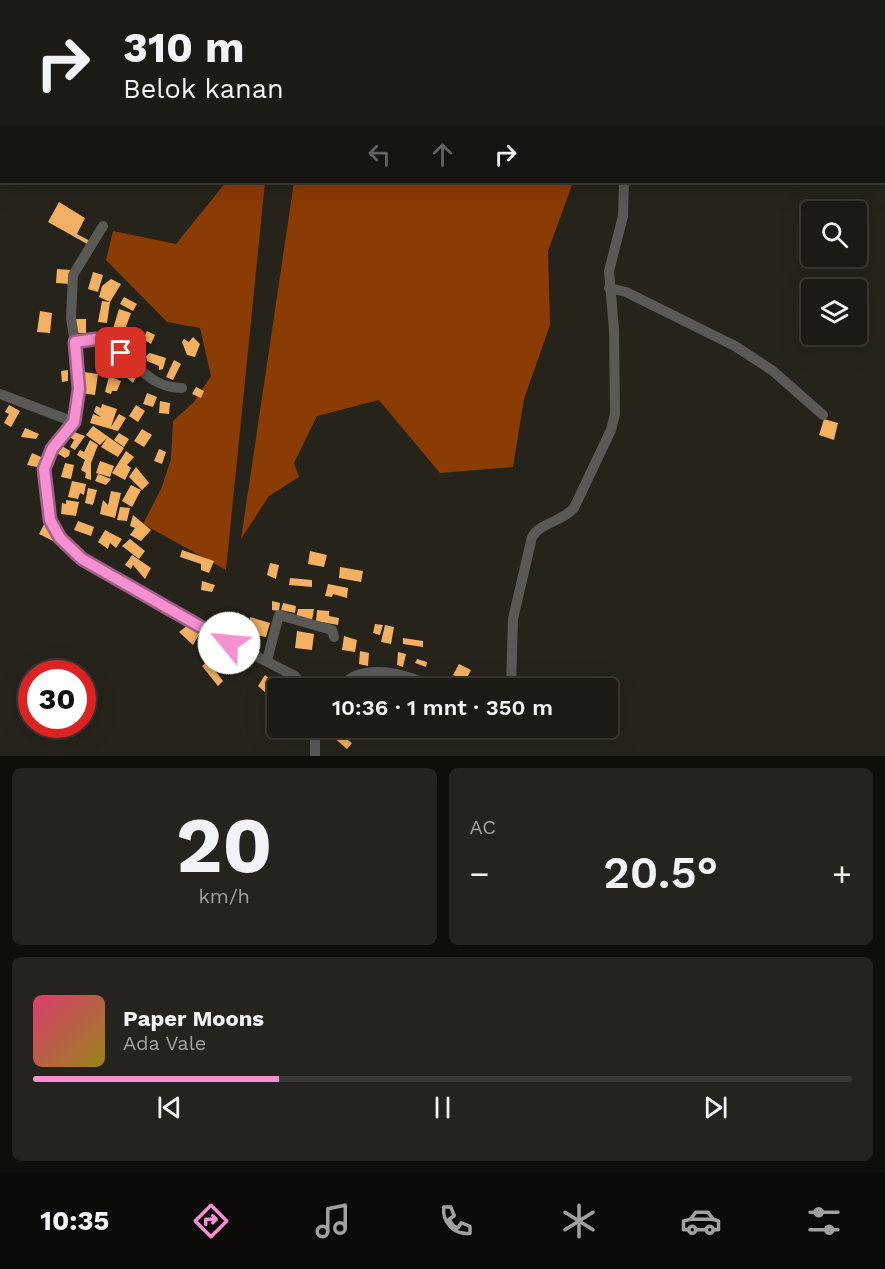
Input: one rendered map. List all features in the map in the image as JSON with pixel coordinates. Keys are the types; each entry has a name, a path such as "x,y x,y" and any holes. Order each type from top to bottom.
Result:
{"street":[{"path":"511,678 513,619 532,537 538,529 564,517 574,508 614,421 614,330 609,288 610,259 623,216 624,183"},
{"path":"104,226 73,275 70,305 79,389 74,422 52,449 44,469 50,520 60,538 82,559 168,610 229,643 267,660 296,678"},
{"path":"609,288 626,292 730,343 773,371 823,416"},
{"path":"75,342 92,339 103,341 155,382 168,388 182,388"},
{"path":"0,393 74,422"},
{"path":"267,660 279,615 332,630 334,637"},
{"path":"353,678 366,673 398,674 408,678"},
{"path":"315,738 315,756"}],"shaded area":[{"path":"225,183 265,183 226,570 143,524 161,489 171,459 173,421 193,403 211,376 200,328 167,322 106,260 113,231 176,244"},
{"path":"294,183 573,183 548,251 550,325 524,399 513,467 440,473 379,400 317,416 294,463 299,477 269,496 241,539"}],"building":[{"path":"59,202 85,218 77,234 90,241 89,245 48,222"},
{"path":"57,269 71,270 70,284 56,283"},
{"path":"93,272 103,275 98,292 88,289"},
{"path":"111,279 121,284 110,302 99,297 102,286"},
{"path":"124,297 137,304 133,311 120,304"},
{"path":"102,301 110,302 107,323 98,322"},
{"path":"119,309 131,313 123,335 112,332"},
{"path":"40,311 52,313 50,333 37,332"},
{"path":"75,319 86,319 86,333 76,333"},
{"path":"147,331 155,335 151,344 143,339"},
{"path":"104,336 122,349 110,364 104,359 107,354 97,346"},
{"path":"193,337 200,344 195,357 187,355 182,342 184,339 189,342"},
{"path":"150,353 166,358 163,369 159,370 159,366 147,361 146,356"},
{"path":"121,358 126,362 125,368 118,371 113,367"},
{"path":"174,360 181,364 173,380 166,377"},
{"path":"133,361 142,365 133,383 126,377"},
{"path":"68,370 68,381 62,382 61,371"},
{"path":"84,372 98,374 95,395 81,393"},
{"path":"109,376 121,381 117,391 112,391 111,394 105,392"},
{"path":"196,387 204,391 201,398 192,394"},
{"path":"147,393 157,397 153,407 143,404"},
{"path":"160,401 170,403 169,414 159,413"},
{"path":"102,404 117,409 111,427 119,414 126,418 118,431 90,423 93,414 101,417 94,412 96,406 101,408"},
{"path":"9,405 20,411 11,427 4,423 9,414 5,412"},
{"path":"136,405 145,411 138,422 129,416"},
{"path":"824,419 838,423 834,440 819,435"},
{"path":"93,426 124,448 118,457 101,447 107,438 100,445 86,435"},
{"path":"25,428 39,434 36,439 21,437"},
{"path":"142,429 152,435 144,447 134,441"},
{"path":"74,432 85,436 75,450 70,447 74,440 70,437"},
{"path":"119,433 129,439 124,447 114,440"},
{"path":"90,440 98,445 91,463 91,480 85,478 86,473 81,470 85,460 77,455 80,450 84,452"},
{"path":"62,446 70,451 69,456 65,458 57,453"},
{"path":"159,449 166,452 162,464 154,461"},
{"path":"126,451 134,457 127,465 131,468 125,480 112,473"},
{"path":"32,453 46,459 42,468 27,465"},
{"path":"100,461 114,466 110,477 96,473"},
{"path":"65,463 74,465 71,479 61,477"},
{"path":"136,467 149,483 142,490 129,477"},
{"path":"98,474 111,479 106,485 95,481"},
{"path":"72,481 86,484 84,495 80,493 78,499 68,497"},
{"path":"131,485 141,490 132,507 122,501"},
{"path":"88,488 97,490 93,505 85,503"},
{"path":"111,491 121,493 115,518 100,514 103,500 108,505"},
{"path":"66,500 79,502 76,516 61,514 62,503 66,504"},
{"path":"120,507 130,508 127,521 117,520"},
{"path":"133,515 151,530 141,541 130,535 135,528 130,526"},
{"path":"47,519 60,533 55,542 39,534"},
{"path":"78,521 94,527 91,536 74,530"},
{"path":"105,530 122,539 116,548 110,543 108,549 98,542"},
{"path":"130,539 145,551 139,559 122,546"},
{"path":"182,550 214,561 209,573 201,570 201,564 180,557"},
{"path":"310,551 327,555 324,567 308,564"},
{"path":"132,555 151,568 145,579 133,565 131,569 125,565"},
{"path":"270,563 279,565 276,579 267,575"},
{"path":"340,567 363,571 361,582 339,578"},
{"path":"290,578 312,580 312,587 289,585"},
{"path":"202,581 215,585 212,592 201,590"},
{"path":"328,584 348,588 347,598 333,594 332,597 325,596"},
{"path":"272,601 280,603 279,611 272,610"},
{"path":"283,603 296,606 295,613 281,610"},
{"path":"298,609 314,609 312,620 296,618"},
{"path":"317,610 329,611 329,616 339,618 338,625 316,621"},
{"path":"250,617 270,623 266,637 250,634"},
{"path":"196,619 204,626 193,645 179,632"},
{"path":"375,624 383,625 380,635 373,633"},
{"path":"385,625 394,627 391,644 381,642"},
{"path":"297,631 314,634 312,650 295,648"},
{"path":"344,636 357,640 355,652 342,650"},
{"path":"403,638 423,641 423,647 403,644"},
{"path":"360,651 369,653 368,666 359,664"},
{"path":"398,652 406,654 403,667 397,665"},
{"path":"417,659 427,662 426,667 415,663"},
{"path":"208,661 223,681 218,686 202,666"},
{"path":"459,664 471,670 467,678 453,675"},
{"path":"265,675 268,678 267,694 258,686"},
{"path":"334,738 345,738 352,743 347,749"}],"route":[{"path":"121,353 96,339 75,342 79,389 74,422 52,449 45,462 43,474 50,520 60,538 82,559 229,643"}]}
